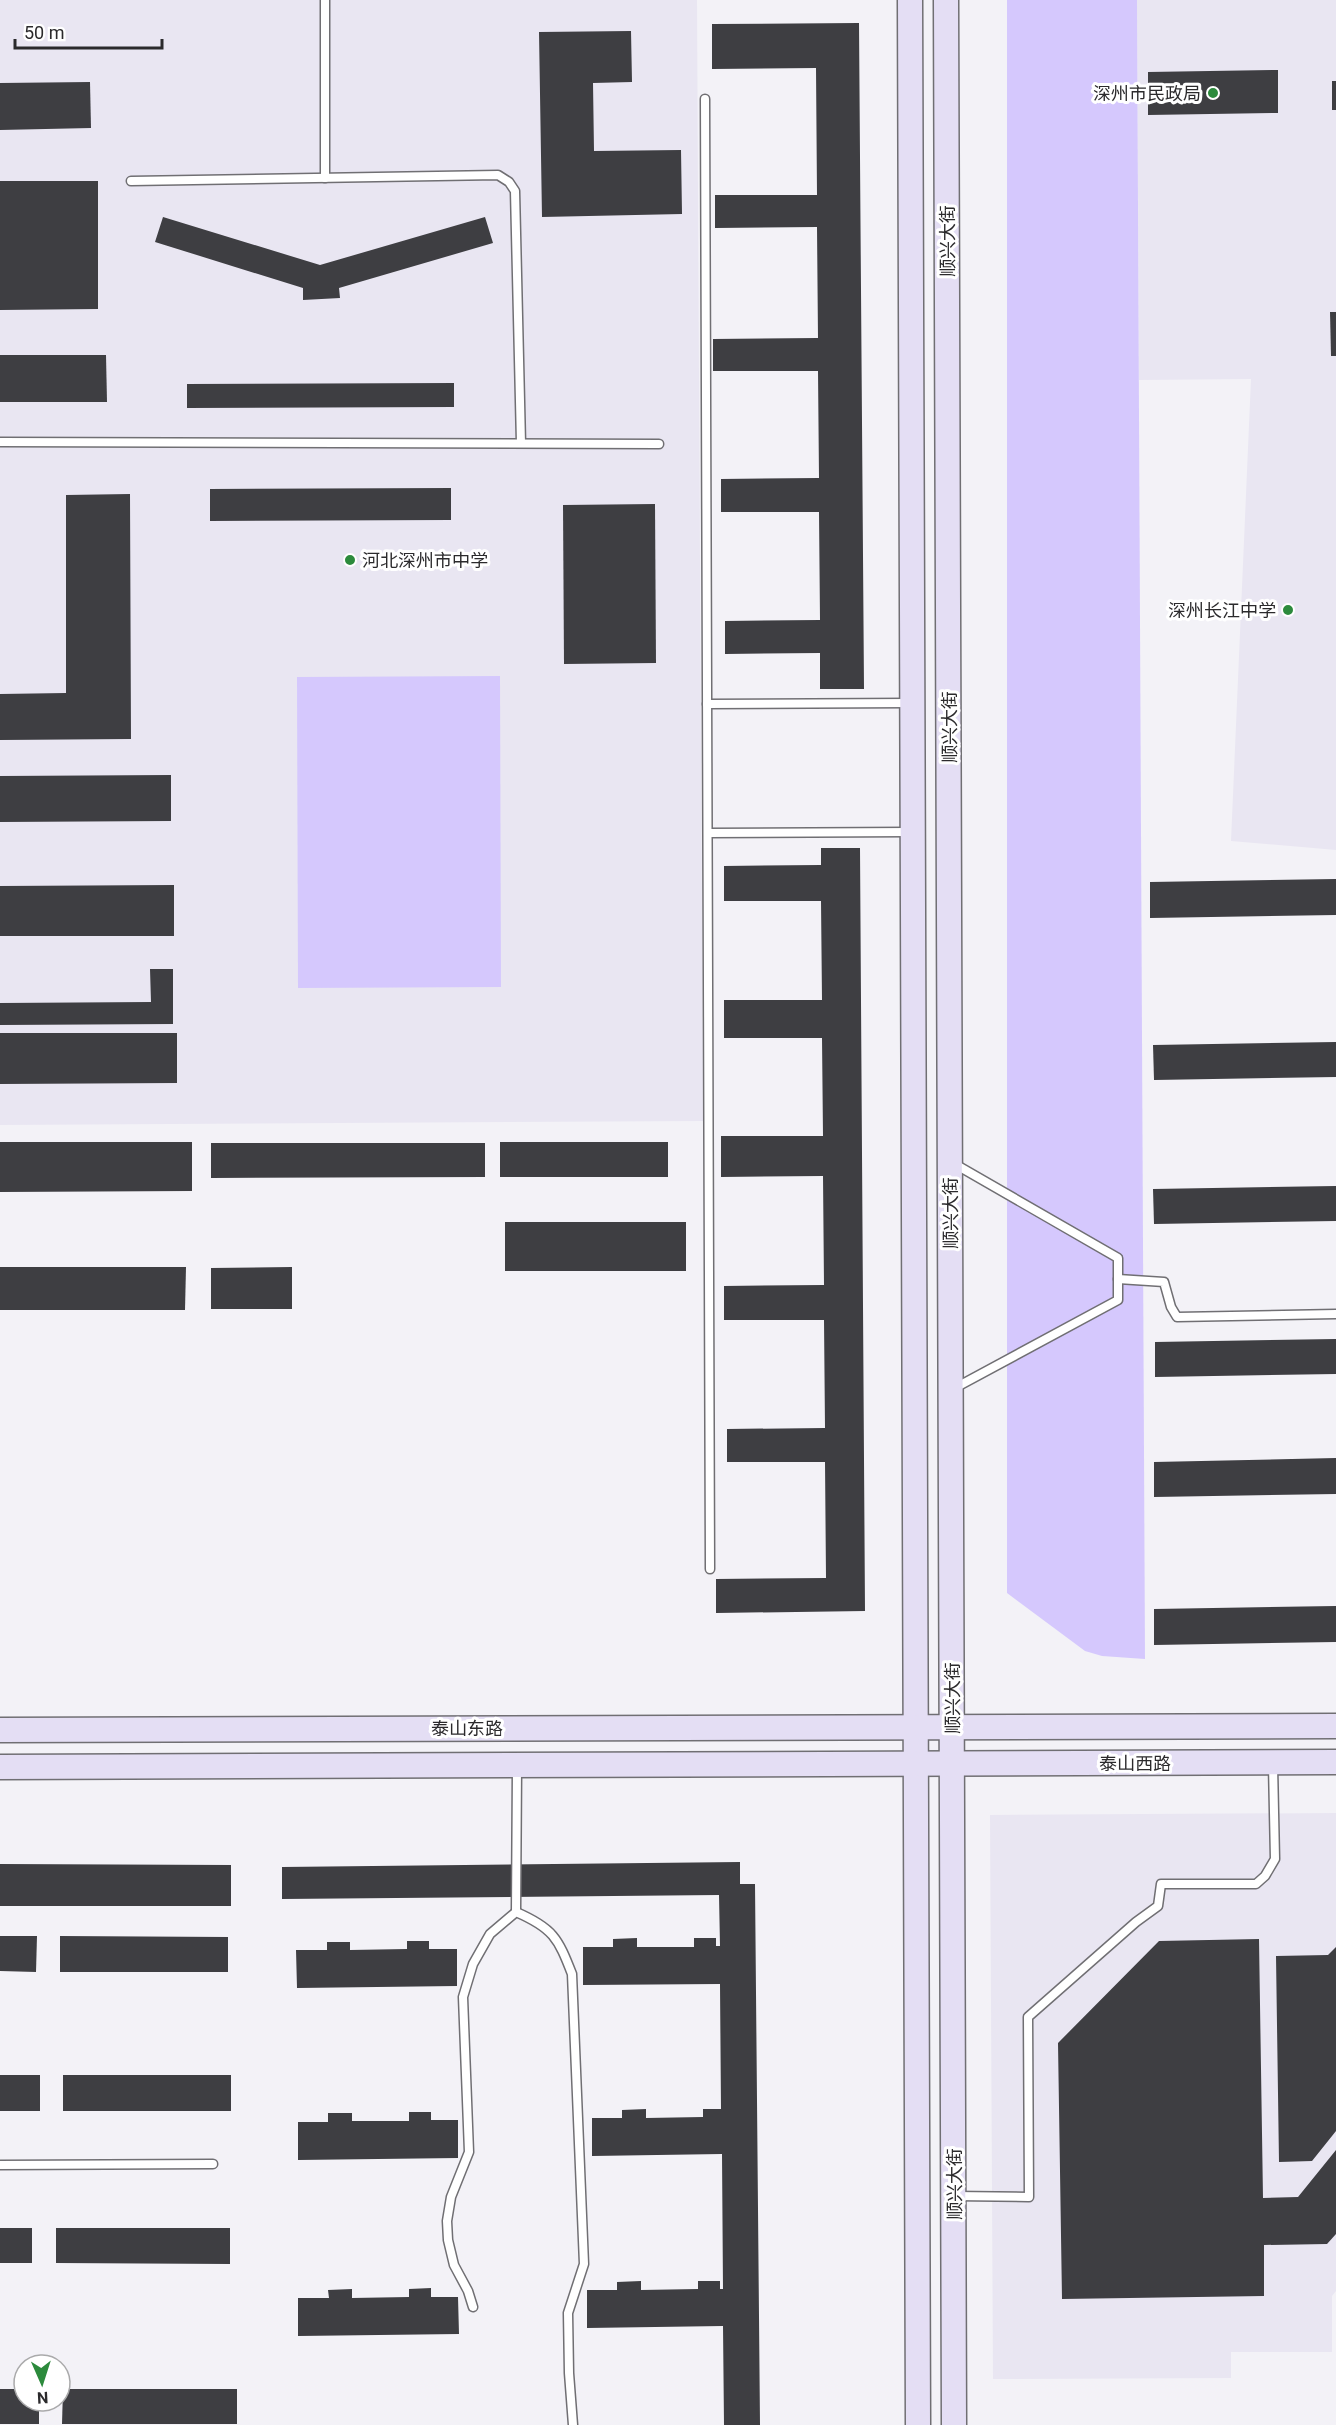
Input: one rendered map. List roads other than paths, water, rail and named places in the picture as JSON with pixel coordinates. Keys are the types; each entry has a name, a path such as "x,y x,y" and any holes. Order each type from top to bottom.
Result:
{"main road":[{"name":"顺兴大街","path":"910,0 913,832 934,1727 918,2425"},
{"name":"顺兴大街","path":"946,0 951,1390 934,1764 954,2196 954,2425"},
{"name":"泰山西路","path":"934,1727 1336,1726"},
{"name":"泰山东路","path":"0,1730 934,1727"},
{"name":"泰山西路","path":"934,1764 1336,1762"},
{"name":"泰山东路","path":"0,1767 934,1764"}],"lane":[{"path":"325,0 325,178"},
{"path":"705,99 710,1569"},
{"path":"130,182 498,175 509,182 515,191 521,444"},
{"path":"0,442 659,444"},
{"path":"707,704 912,704"},
{"path":"708,833 913,832"},
{"path":"950,1161 1118,1258 1118,1300 951,1390"},
{"path":"1118,1279 1164,1282 1171,1307 1177,1317 1336,1314"},
{"path":"954,2196 1029,2197 1028,2017 1136,1922 1158,1906 1161,1884 1256,1884 1265,1876 1275,1859 1273,1762"},
{"path":"473,2307 468,2291 454,2265 448,2240 447,2221 451,2198 469,2152 463,1997 473,1964 490,1934 516,1912 517,1765"},
{"path":"516,1912 540,1922 552,1933 562,1948 572,1974 584,2264 568,2313 573,2425"},
{"path":"0,2165 213,2164"}],"place":[{"name":"深州市民政局","path":"1213,93"},
{"name":"河北深州市中学","path":"350,560"},
{"name":"深州长江中学","path":"1288,610"}]}
